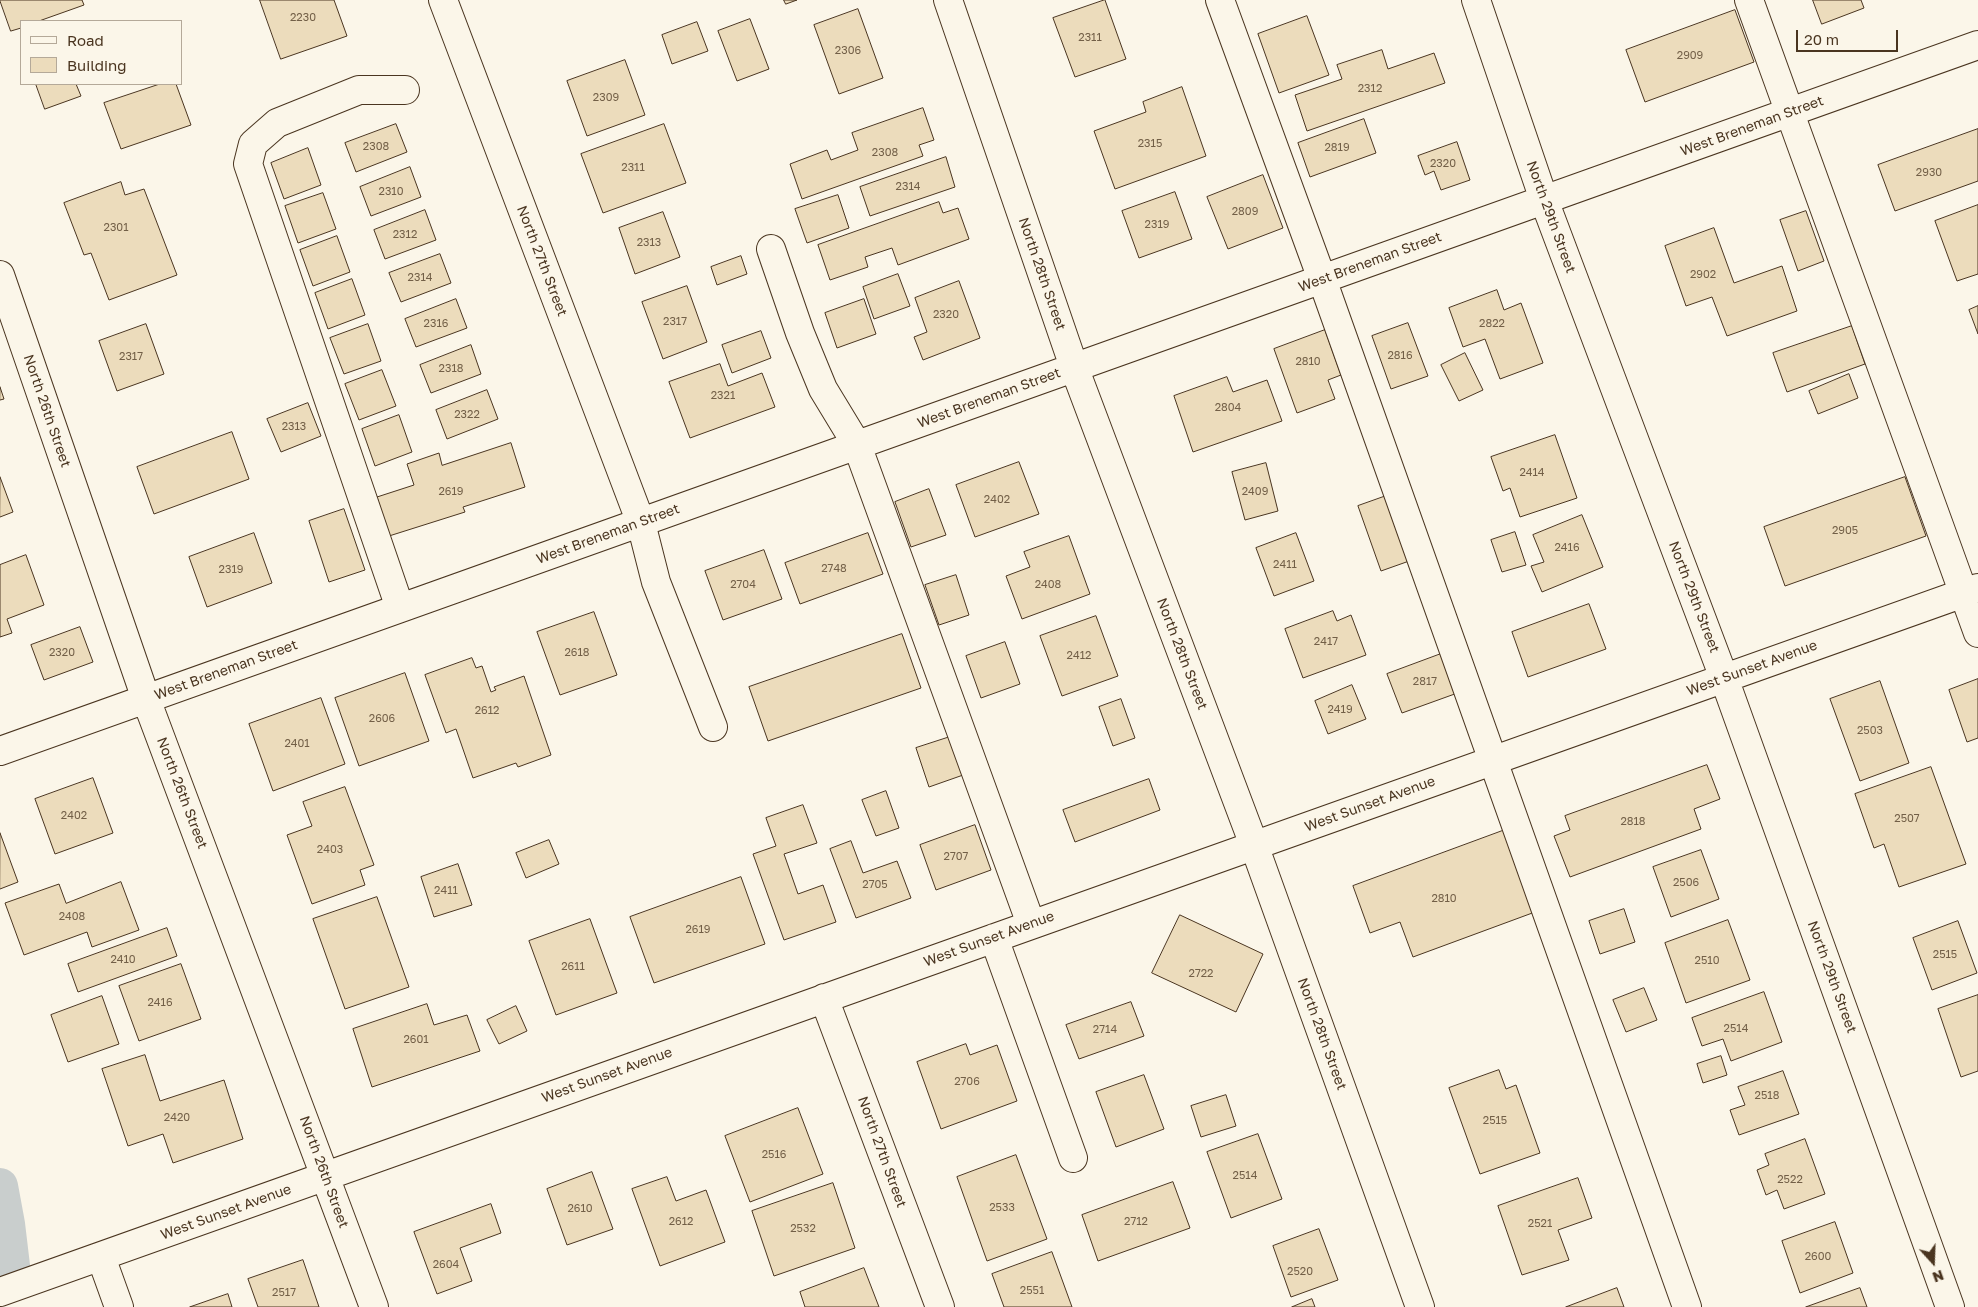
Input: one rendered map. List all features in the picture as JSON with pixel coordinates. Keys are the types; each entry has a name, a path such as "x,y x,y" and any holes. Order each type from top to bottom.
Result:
{"street":[{"name":"North 27th Street","path":"443,0 641,522 656,582 713,727"},
{"name":"North 28th Street","path":"948,0 1074,367 1254,845 1420,1307"},
{"path":"1220,0 1322,279 1686,1307"},
{"name":"North 29th Street","path":"1476,0 1544,200 1724,678 1950,1307"},
{"path":"1749,0 1789,113 1971,590 1978,633"},
{"name":"West Breneman Street","path":"0,751 1978,45"},
{"path":"400,608 248,164 253,144 277,123 358,90 406,90"},
{"path":"771,249 800,333 823,389 857,445 1032,924"},
{"name":"North 26th Street","path":"0,275 146,699 374,1307"},
{"name":"West Sunset Avenue","path":"0,1292 1971,590"},
{"path":"994,938 1073,1158"},
{"name":"North 27th Street","path":"824,998 940,1307"},
{"path":"101,1257 119,1307"}],"building":[{"path":"0,0 82,0 84,5 42,20 20,20 20,28 11,31"},
{"path":"260,0 334,0 347,36 281,59"},
{"path":"784,0 797,0 786,4"},
{"path":"1105,0 1126,59 1075,77 1053,18"},
{"path":"1813,0 1861,0 1864,8 1822,24"},
{"path":"858,9 883,78 839,94 814,25"},
{"path":"1735,10 1754,62 1645,102 1626,50"},
{"path":"1307,16 1329,75 1279,93 1258,34"},
{"path":"750,19 769,69 737,81 718,31"},
{"path":"697,22 708,51 672,64 662,35"},
{"path":"1382,50 1388,69 1434,53 1445,83 1307,131 1295,95 1342,79 1337,65"},
{"path":"625,60 645,115 587,136 567,81"},
{"path":"36,85 76,85 81,96 45,109"},
{"path":"157,85 176,85 191,125 121,149 104,103"},
{"path":"1182,87 1206,156 1115,189 1094,131 1146,112 1143,102"},
{"path":"923,108 934,140 919,145 923,156 802,199 790,164 827,150 831,160 858,150 852,133"},
{"path":"1364,119 1376,153 1310,177 1298,143"},
{"path":"396,124 407,152 356,172 345,143"},
{"path":"664,124 686,183 603,213 581,154"},
{"path":"1978,129 1978,181 1895,211 1878,165"},
{"path":"1457,142 1470,180 1441,190 1434,171 1425,175 1418,156"},
{"path":"308,148 321,185 284,199 271,163"},
{"path":"946,157 955,187 870,216 860,187"},
{"path":"410,167 421,197 371,216 360,187"},
{"path":"1263,175 1283,228 1228,249 1207,197"},
{"path":"121,182 125,195 144,189 177,275 109,300 91,253 84,255 64,203"},
{"path":"1175,192 1192,239 1139,258 1122,211"},
{"path":"323,193 336,229 298,243 285,206"},
{"path":"838,195 849,228 807,243 795,209"},
{"path":"939,202 943,213 958,208 969,239 898,265 892,248 865,257 868,267 830,280 818,245"},
{"path":"1978,205 1978,274 1957,281 1935,221"},
{"path":"425,210 436,240 385,259 374,230"},
{"path":"1806,211 1824,261 1798,271 1780,220"},
{"path":"663,212 680,257 635,274 619,228"},
{"path":"1714,228 1734,283 1782,266 1797,311 1727,336 1712,297 1686,306 1665,246"},
{"path":"337,236 350,272 313,286 300,250"},
{"path":"440,254 451,283 401,302 389,273"},
{"path":"741,256 747,274 717,285 711,267"},
{"path":"898,274 910,306 874,319 863,287"},
{"path":"352,279 365,315 328,329 315,293"},
{"path":"959,281 980,338 923,360 914,337 927,332 915,298"},
{"path":"687,286 707,342 663,359 642,302"},
{"path":"1497,290 1504,310 1521,303 1543,363 1500,379 1485,339 1463,347 1449,308"},
{"path":"456,299 467,328 416,347 405,319"},
{"path":"864,299 876,334 837,348 825,313"},
{"path":"1978,306 1978,334 1969,310"},
{"path":"1408,323 1428,376 1391,389 1372,336"},
{"path":"146,324 164,374 117,391 99,341"},
{"path":"368,324 381,361 344,374 330,338"},
{"path":"1852,326 1865,364 1787,392 1773,353"},
{"path":"1325,330 1341,375 1328,380 1335,399 1297,413 1274,349"},
{"path":"761,331 771,358 732,373 722,345"},
{"path":"471,345 481,374 431,393 420,365"},
{"path":"1465,353 1483,390 1459,401 1441,365"},
{"path":"720,364 728,386 762,373 775,407 690,438 669,382"},
{"path":"382,370 396,406 359,420 345,384"},
{"path":"1849,374 1858,398 1818,414 1809,391"},
{"path":"1227,377 1233,392 1267,380 1282,421 1193,452 1174,396"},
{"path":"0,387 4,399 0,400"},
{"path":"487,390 498,419 447,439 436,410"},
{"path":"308,403 321,436 281,452 267,419"},
{"path":"399,415 412,452 375,466 362,429"},
{"path":"232,432 249,479 154,514 137,467"},
{"path":"1555,435 1577,498 1520,517 1510,488 1503,491 1491,457"},
{"path":"511,443 525,487 463,507 465,512 389,536 377,497 414,485 407,464 439,453 442,465"},
{"path":"1019,462 1039,514 975,537 956,485"},
{"path":"1266,463 1278,511 1245,520 1232,472"},
{"path":"0,477 13,512 0,517"},
{"path":"1905,477 1926,536 1785,586 1764,527"},
{"path":"929,489 946,535 911,547 895,502"},
{"path":"1389,495 1412,560 1381,571 1358,506"},
{"path":"344,509 365,570 329,582 309,521"},
{"path":"1582,515 1603,567 1542,592 1531,566 1544,562 1533,535"},
{"path":"1515,532 1526,565 1502,572 1491,540"},
{"path":"254,533 272,583 207,607 189,557"},
{"path":"868,533 883,574 800,604 785,563"},
{"path":"1296,533 1314,581 1274,596 1256,548"},
{"path":"1069,536 1090,594 1022,619 1006,576 1030,567 1024,552"},
{"path":"764,550 782,599 723,620 705,571"},
{"path":"26,555 44,605 7,619 12,633 0,637 0,565"},
{"path":"956,575 969,615 939,625 925,585"},
{"path":"1589,604 1606,649 1528,677 1512,632"},
{"path":"1333,611 1337,621 1351,615 1366,655 1303,678 1285,629"},
{"path":"594,612 617,675 560,695 537,632"},
{"path":"1096,616 1118,676 1062,696 1040,636"},
{"path":"80,627 93,662 44,680 31,645"},
{"path":"902,634 921,688 768,741 749,687"},
{"path":"1005,642 1020,684 981,698 966,656"},
{"path":"1449,651 1463,691 1402,713 1387,674"},
{"path":"472,658 476,668 482,666 491,692 496,690 494,687 524,676 551,755 518,767 516,763 473,778 456,729 446,733 425,675"},
{"path":"405,673 429,741 359,766 335,698"},
{"path":"1978,679 1978,738 1967,742 1949,690"},
{"path":"1880,681 1909,763 1860,781 1830,699"},
{"path":"1352,685 1366,719 1328,734 1315,701"},
{"path":"321,698 345,764 273,791 249,724"},
{"path":"1121,699 1135,738 1113,746 1099,707"},
{"path":"953,736 966,774 929,787 916,748"},
{"path":"1707,765 1720,799 1694,809 1701,829 1570,877 1554,836 1570,830 1565,816"},
{"path":"1931,767 1966,864 1899,887 1884,844 1874,848 1855,794"},
{"path":"93,778 113,833 55,854 35,799"},
{"path":"1149,779 1160,810 1075,842 1063,810"},
{"path":"345,787 374,865 360,870 365,885 312,904 287,835 312,826 303,802"},
{"path":"886,791 899,828 876,836 862,800"},
{"path":"803,805 817,843 784,854 798,894 823,885 836,922 784,940 753,854 776,846 766,818"},
{"path":"975,825 991,870 936,890 920,845"},
{"path":"1505,830 1535,912 1413,957 1400,922 1370,933 1353,886"},
{"path":"0,833 18,882 0,889"},
{"path":"549,840 559,864 526,878 516,853"},
{"path":"851,841 863,873 897,861 911,898 856,918 830,849"},
{"path":"1701,850 1719,899 1671,917 1653,867"},
{"path":"458,864 472,905 434,917 421,877"},
{"path":"741,877 765,944 654,983 630,917"},
{"path":"121,882 139,930 92,947 87,932 24,955 5,903 59,884 66,903"},
{"path":"377,897 409,987 345,1009 313,919"},
{"path":"1624,909 1635,942 1600,954 1589,921"},
{"path":"1180,915 1263,954 1236,1012 1152,973"},
{"path":"590,919 617,993 556,1015 529,941"},
{"path":"1728,920 1750,980 1686,1003 1665,943"},
{"path":"1958,921 1977,973 1932,990 1913,938"},
{"path":"167,928 177,956 78,992 68,964"},
{"path":"181,964 201,1019 139,1041 119,986"},
{"path":"1644,988 1657,1020 1626,1032 1613,1000"},
{"path":"1764,992 1782,1042 1731,1061 1723,1039 1702,1046 1692,1018"},
{"path":"1978,995 1978,1071 1961,1077 1938,1009"},
{"path":"102,996 119,1044 68,1062 51,1015"},
{"path":"1131,1002 1144,1036 1079,1059 1066,1025"},
{"path":"427,1004 434,1025 467,1015 480,1051 372,1087 353,1029"},
{"path":"516,1006 527,1031 499,1044 487,1020"},
{"path":"966,1044 970,1055 997,1045 1017,1101 941,1129 917,1062"},
{"path":"145,1055 160,1101 224,1080 243,1139 173,1163 163,1134 128,1146 102,1069"},
{"path":"1721,1056 1727,1075 1703,1083 1697,1064"},
{"path":"1499,1070 1506,1089 1516,1085 1540,1153 1480,1174 1449,1088"},
{"path":"1783,1071 1799,1114 1739,1135 1730,1110 1745,1105 1738,1087"},
{"path":"1144,1075 1164,1129 1116,1147 1096,1092"},
{"path":"1226,1095 1236,1126 1201,1137 1191,1106"},
{"path":"798,1108 823,1174 750,1202 725,1136"},
{"path":"1258,1134 1282,1199 1231,1218 1207,1152"},
{"path":"1805,1139 1825,1194 1784,1209 1777,1190 1766,1195 1757,1170 1769,1165 1765,1154"},
{"path":"1016,1155 1047,1239 987,1261 957,1177"},
{"path":"592,1172 613,1229 567,1245 547,1189"},
{"path":"667,1177 676,1201 706,1190 725,1242 660,1266 632,1189"},
{"path":"1578,1178 1592,1218 1558,1230 1569,1260 1522,1275 1498,1206"},
{"path":"1173,1182 1190,1228 1098,1261 1082,1215"},
{"path":"833,1183 855,1248 774,1276 752,1211"},
{"path":"491,1204 501,1233 460,1248 472,1281 437,1294 414,1232"},
{"path":"1835,1222 1853,1273 1800,1293 1782,1241"},
{"path":"1319,1229 1338,1280 1291,1297 1273,1246"},
{"path":"1052,1252 1072,1307 1004,1307 992,1274"},
{"path":"303,1260 319,1307 258,1307 248,1279"},
{"path":"864,1268 879,1307 805,1307 800,1292"},
{"path":"1617,1288 1624,1307 1566,1307"},
{"path":"1860,1288 1867,1307 1806,1307"},
{"path":"228,1294 232,1307 190,1307"},
{"path":"1312,1299 1315,1307 1292,1307"}],"waterway":[{"path":"0,1186 12,1266"}]}
